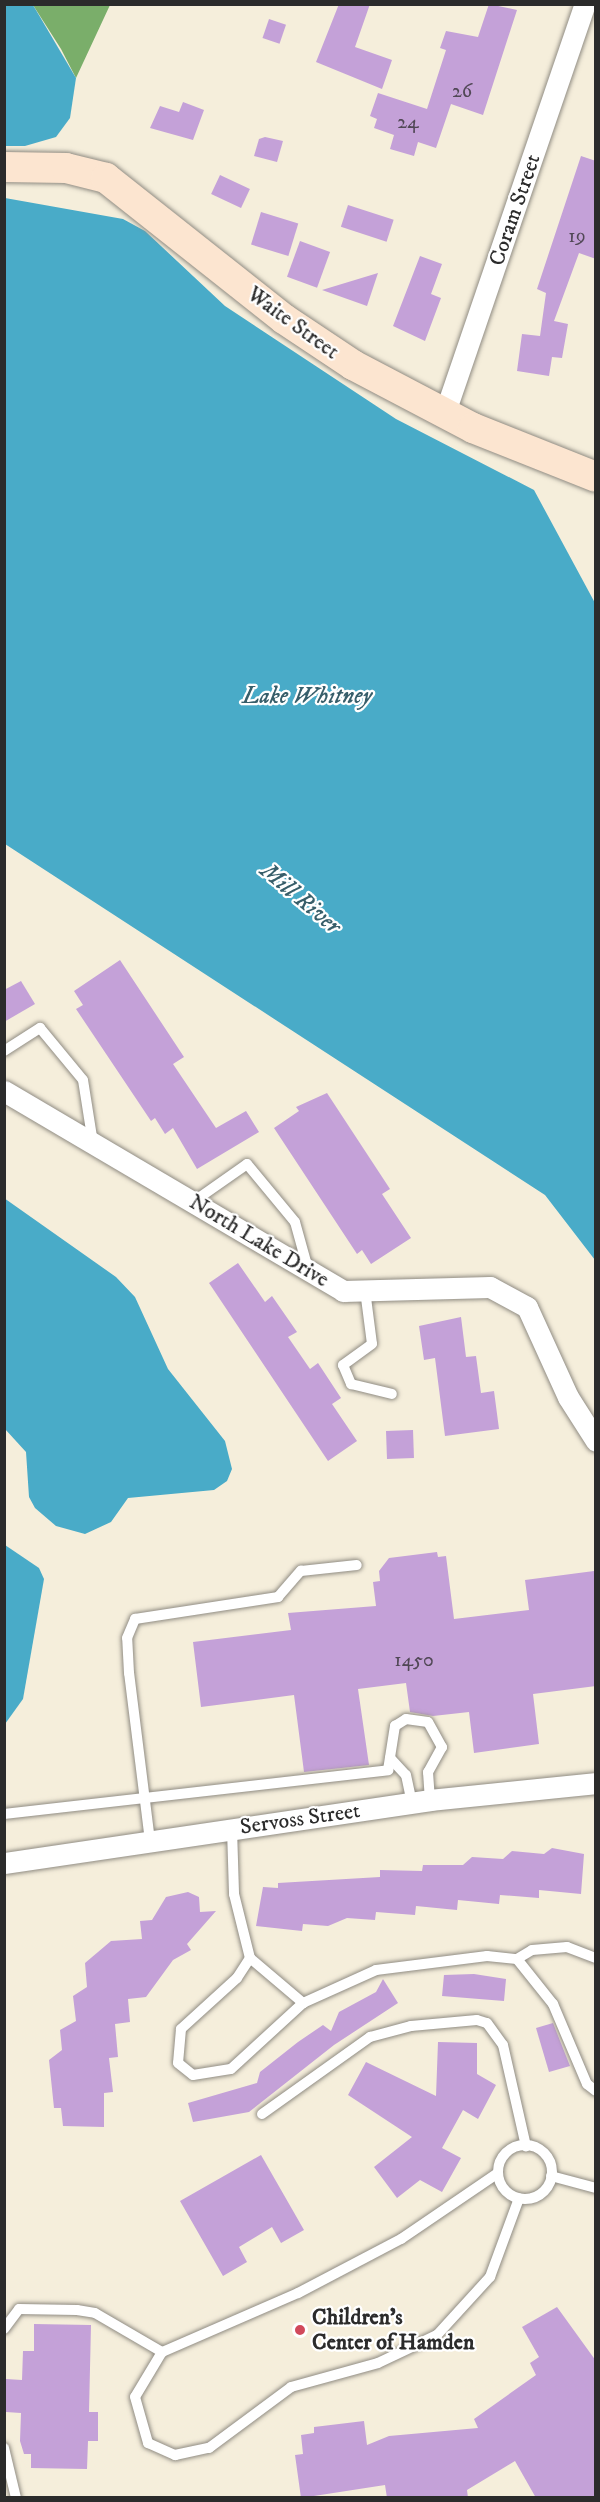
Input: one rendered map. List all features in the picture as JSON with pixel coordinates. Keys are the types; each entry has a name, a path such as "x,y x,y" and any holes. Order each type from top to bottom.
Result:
{"street":[{"name":"Coram Street","path":"444,415 585,4"},
{"name":"Waite Street","path":"4,167 66,168 106,178 320,345 444,415 596,477"},
{"name":"North Lake Drive","path":"4,1091 343,1291 490,1287 527,1307 568,1397 596,1441"},
{"name":"Servoss Street","path":"4,1863 421,1802 596,1783"}],"lane":[{"path":"4,1051 40,1028 82,1080 93,1143"},
{"path":"193,1202 247,1164 296,1222 308,1271"},
{"path":"365,1290 372,1344 343,1365 351,1384 392,1394"},
{"path":"150,1841 127,1638 135,1619 278,1597 301,1571 357,1565"},
{"path":"4,1814 144,1794 326,1780 388,1770 395,1726 406,1719 428,1722 442,1747 428,1772 421,1802"},
{"path":"390,1758 406,1775 421,1802"},
{"path":"232,1829 234,1894 250,1958 303,2003"},
{"path":"250,1958 237,1978 181,2029 178,2063 193,2075 231,2069 303,2003 376,1970 486,1956 517,1959 532,1950 567,1947 596,1958"},
{"path":"517,1959 553,2004 587,2084 596,2091"},
{"path":"262,2114 370,2037 411,2026 477,2020 487,2024 503,2045 526,2146"},
{"path":"498,2173 504,2189 519,2198 544,2191 551,2176 542,2152 526,2146 509,2150 498,2173 401,2239 298,2293 162,2352 135,2397 148,2443 175,2455 209,2448 291,2387 378,2363 437,2335 490,2277 519,2198"},
{"path":"551,2176 596,2188"},
{"path":"4,2329 19,2309 77,2310 95,2313 162,2352"},
{"path":"4,2448 16,2497"}],"green space":[{"path":"33,5 110,5 76,78 61,49"}],"water":[{"path":"4,5 33,5 76,78 70,118 56,137 25,146 5,146"},
{"name":"Lake Whitney","path":"5,198 123,219 145,231 225,306 396,419 534,490 595,603 595,1260 545,1195 5,844"},
{"path":"4,1198 116,1277 135,1297 168,1369 225,1441 232,1469 227,1481 214,1490 128,1498 111,1522 85,1534 56,1526 35,1508 29,1497 26,1452 5,1429"},
{"path":"5,1545 39,1568 44,1579 23,1699 5,1724"}],"building":[{"path":"339,4 370,4 355,47 392,60 382,89 316,62"},
{"path":"489,4 517,10 483,115 451,104 436,148 418,142 414,156 390,149 394,135 374,128 377,119 370,116 378,93 427,109 446,50 440,48 446,31 478,37"},
{"path":"269,19 286,25 280,44 262,38"},
{"path":"183,102 204,110 193,140 150,128 160,106 179,112"},
{"path":"265,137 283,141 277,162 254,156 259,139"},
{"path":"581,156 596,161 596,259 579,253 554,321 568,324 562,358 552,357 549,376 517,371 522,334 540,336 546,293 537,289"},
{"path":"220,175 250,189 241,208 211,194"},
{"path":"348,205 394,220 387,242 341,227"},
{"path":"261,212 298,223 288,256 251,245"},
{"path":"300,241 330,252 317,288 287,277"},
{"path":"420,256 442,264 431,294 441,298 425,341 393,326"},
{"path":"378,273 367,306 322,290"},
{"path":"120,960 184,1057 173,1064 216,1128 246,1111 259,1132 197,1169 173,1128 165,1134 155,1118 151,1121 76,1009 83,1005 74,991"},
{"path":"21,981 35,1004 4,1022 4,990"},
{"path":"327,1093 390,1189 382,1194 411,1238 371,1264 362,1250 357,1254 274,1128 299,1111 296,1107"},
{"path":"238,1263 265,1302 272,1296 297,1332 288,1337 310,1369 318,1363 341,1398 332,1404 357,1441 328,1461 209,1283"},
{"path":"461,1317 466,1357 476,1356 481,1393 494,1391 499,1429 445,1436 435,1358 424,1360 419,1326"},
{"path":"413,1430 414,1458 387,1459 386,1431"},
{"path":"437,1552 438,1557 446,1556 454,1619 529,1610 525,1580 594,1571 596,1686 533,1694 539,1744 474,1753 469,1712 433,1716 410,1712 406,1683 358,1689 369,1765 304,1772 294,1695 201,1707 193,1642 291,1630 288,1613 376,1606 373,1582 380,1581 379,1571 389,1558"},
{"path":"552,1848 584,1854 581,1894 539,1890 539,1898 500,1895 499,1904 458,1900 457,1910 416,1906 415,1915 376,1912 375,1920 347,1918 328,1926 303,1924 302,1931 256,1926 263,1887 278,1888 278,1883 380,1877 380,1870 422,1871 423,1865 463,1865 472,1857 503,1859 512,1851 544,1854"},
{"path":"188,1892 199,1897 200,1912 216,1911 187,1944 191,1950 173,1960 146,1997 128,1999 130,2022 115,2024 118,2057 109,2058 113,2092 104,2093 104,2127 63,2126 61,2108 54,2108 49,2060 62,2050 60,2030 76,2021 73,1996 87,1987 85,1963 111,1941 142,1939 140,1921 152,1920 166,1897"},
{"path":"474,1974 506,1979 504,2001 442,1996 444,1975"},
{"path":"383,1979 398,2003 334,2045 249,2112 193,2122 188,2103 257,2083 260,2072 298,2042 323,2025 331,2031 339,2012 376,1992"},
{"path":"553,2023 570,2066 549,2072 536,2028"},
{"path":"438,2042 477,2043 477,2074 496,2085 478,2119 463,2110 442,2148 461,2158 442,2192 420,2180 397,2198 374,2167 412,2137 348,2095 366,2062 436,2096"},
{"path":"261,2155 304,2230 281,2243 272,2227 239,2247 247,2262 223,2276 180,2201"},
{"path":"557,2307 596,2361 596,2498 536,2498 515,2461 467,2490 468,2498 387,2498 385,2485 301,2498 295,2455 303,2454 301,2435 314,2433 314,2427 364,2421 367,2445 389,2436 478,2428 474,2419 536,2375 530,2363 539,2357 522,2327"},
{"path":"34,2324 91,2325 89,2412 98,2412 98,2441 88,2441 87,2469 31,2468 31,2454 24,2454 20,2441 21,2413 6,2412 6,2379 22,2380 23,2351 34,2351"}],"place":[{"name":"Children's Center of Hamden","path":"300,2330"}],"water label":[{"name":"Mill River","path":"300,899"}]}
